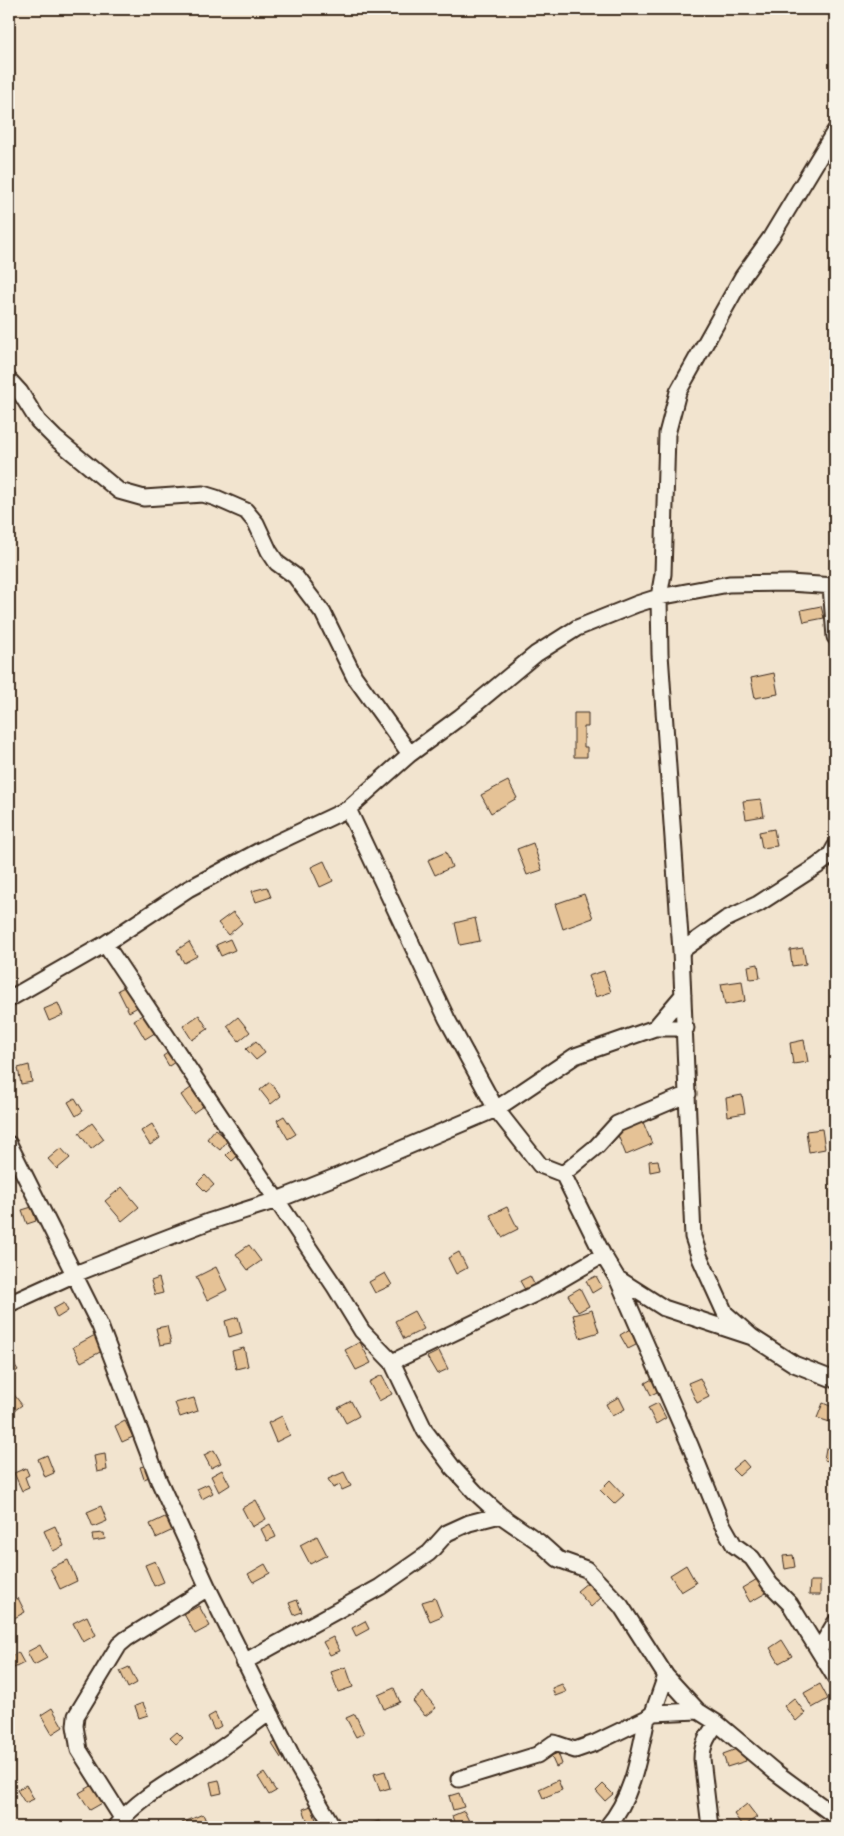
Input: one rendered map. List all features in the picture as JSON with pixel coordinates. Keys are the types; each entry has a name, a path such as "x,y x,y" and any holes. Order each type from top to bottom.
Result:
{"street":[{"path":"835,131 771,237 743,276 678,392 667,434 663,556 659,597 660,654 686,1028 693,1236 700,1258 725,1313 752,1337 794,1364 835,1380"},
{"path":"9,380 20,392 38,421 119,491 144,498 203,494 246,511 256,523 269,551 278,562 295,576 323,613 354,676 410,754"},
{"path":"9,999 105,944 188,889 261,850 348,809 410,754 460,717 536,654 560,638 594,620 659,597 729,584 789,583 833,586 835,637"},
{"path":"348,809 447,1019 496,1109 540,1165 563,1174 617,1278 690,1445 721,1522 734,1545 752,1558 770,1584 790,1604 835,1677"},
{"path":"681,950 726,919 758,904 834,854"},
{"path":"105,944 335,1287 362,1332 392,1362 425,1432 458,1474 500,1515 540,1542 558,1559 586,1569 621,1606 666,1676 698,1711 717,1723 774,1771 835,1816"},
{"path":"655,1028 683,995"},
{"path":"9,1304 75,1274 208,1222 277,1200 496,1109 575,1056 655,1028 686,1028"},
{"path":"563,1174 597,1146 617,1124 688,1094"},
{"path":"9,1144 100,1326 159,1482 208,1588 295,1762 333,1827"},
{"path":"392,1362 543,1290 603,1254"},
{"path":"617,1278 664,1308 752,1337"},
{"path":"244,1662 380,1587 429,1553 447,1533 469,1523 500,1515"},
{"path":"208,1588 126,1638 119,1645 76,1716 75,1726 78,1750 119,1823 146,1796 204,1760 270,1712"},
{"path":"819,1650 835,1623"},
{"path":"607,1827 615,1818 624,1802 650,1716 666,1676"},
{"path":"459,1779 537,1755 554,1743 575,1750 595,1743 650,1716 698,1711"},
{"path":"710,1827 702,1759 705,1738 717,1723"}],"building":[{"path":"821,606 824,618 804,622 801,610"},
{"path":"774,673 778,694 755,698 751,678"},
{"path":"574,713 588,713 588,727 584,727 584,747 587,747 587,757 574,757"},
{"path":"508,781 517,798 491,813 481,795"},
{"path":"761,799 764,816 746,819 743,801"},
{"path":"774,829 777,846 762,848 759,832"},
{"path":"533,843 542,870 527,875 517,849"},
{"path":"446,852 452,867 435,875 428,860"},
{"path":"324,861 333,881 320,887 311,867"},
{"path":"267,887 271,897 256,902 252,891"},
{"path":"584,894 593,918 563,929 555,904"},
{"path":"233,912 242,923 228,935 218,923"},
{"path":"475,918 480,941 460,945 455,923"},
{"path":"230,939 235,950 221,956 216,945"},
{"path":"189,942 197,956 184,963 177,950"},
{"path":"803,948 806,964 792,966 790,950"},
{"path":"758,964 760,978 750,979 748,966"},
{"path":"604,971 611,992 596,997 588,976"},
{"path":"742,981 745,1001 725,1005 721,984"},
{"path":"133,983 143,1004 129,1012 118,990"},
{"path":"58,1003 63,1015 49,1021 44,1009"},
{"path":"147,1012 158,1031 145,1039 134,1020"},
{"path":"199,1015 208,1029 192,1040 183,1026"},
{"path":"238,1017 250,1032 239,1041 227,1026"},
{"path":"804,1040 808,1062 793,1064 790,1043"},
{"path":"256,1041 265,1053 256,1060 246,1049"},
{"path":"172,1050 178,1060 169,1066 163,1056"},
{"path":"29,1065 32,1082 21,1084 18,1068"},
{"path":"270,1082 281,1096 271,1104 260,1090"},
{"path":"191,1088 203,1106 193,1113 181,1095"},
{"path":"742,1095 745,1113 728,1116 726,1098"},
{"path":"75,1098 83,1111 76,1116 68,1102"},
{"path":"284,1116 296,1134 288,1139 277,1120"},
{"path":"643,1122 652,1144 626,1155 617,1133"},
{"path":"92,1123 104,1139 91,1149 79,1133"},
{"path":"152,1124 160,1138 150,1145 141,1131"},
{"path":"215,1129 228,1140 220,1150 207,1139"},
{"path":"822,1129 825,1149 809,1152 806,1131"},
{"path":"234,1147 240,1154 232,1161 226,1155"},
{"path":"61,1148 70,1158 57,1169 48,1159"},
{"path":"658,1160 660,1170 650,1172 649,1161"},
{"path":"205,1175 214,1185 206,1192 197,1183"},
{"path":"122,1187 139,1207 122,1221 105,1201"},
{"path":"32,1207 36,1221 27,1224 22,1210"},
{"path":"507,1207 518,1229 502,1237 490,1215"},
{"path":"249,1245 261,1261 248,1270 236,1254"},
{"path":"459,1252 467,1268 456,1274 448,1258"},
{"path":"216,1267 227,1290 207,1300 196,1277"},
{"path":"385,1273 392,1285 375,1293 369,1282"},
{"path":"530,1276 536,1288 527,1293 520,1281"},
{"path":"596,1276 602,1287 592,1293 586,1281"},
{"path":"159,1278 163,1293 155,1295 151,1281"},
{"path":"580,1288 589,1306 578,1312 568,1295"},
{"path":"64,1303 68,1311 57,1318 53,1309"},
{"path":"592,1310 599,1332 580,1338 573,1315"},
{"path":"414,1311 424,1329 404,1339 395,1321"},
{"path":"238,1317 242,1333 229,1337 225,1321"},
{"path":"167,1326 171,1343 160,1345 156,1328"},
{"path":"630,1329 638,1344 628,1349 620,1335"},
{"path":"95,1335 104,1350 81,1362 73,1347"},
{"path":"360,1342 371,1363 356,1370 345,1350"},
{"path":"244,1348 248,1366 236,1369 232,1351"},
{"path":"439,1351 448,1369 437,1374 427,1357"},
{"path":"9,1356 18,1370 9,1376"},
{"path":"382,1375 392,1394 379,1401 369,1382"},
{"path":"654,1378 661,1390 651,1395 645,1383"},
{"path":"700,1378 709,1397 697,1403 688,1383"},
{"path":"9,1388 22,1405 11,1413 9,1410"},
{"path":"619,1397 625,1409 612,1416 606,1404"},
{"path":"194,1398 198,1411 180,1417 175,1403"},
{"path":"351,1401 359,1416 346,1423 338,1408"},
{"path":"658,1403 666,1418 656,1424 648,1408"},
{"path":"823,1403 835,1408 830,1422 817,1418"},
{"path":"282,1416 290,1435 276,1442 268,1423"},
{"path":"125,1421 133,1437 122,1442 115,1426"},
{"path":"826,1448 835,1450 833,1462 824,1460"},
{"path":"214,1450 221,1463 211,1468 204,1455"},
{"path":"105,1454 107,1470 97,1472 94,1456"},
{"path":"47,1455 54,1473 45,1477 38,1459"},
{"path":"743,1460 749,1467 739,1476 732,1469"},
{"path":"148,1465 152,1476 144,1479 140,1467"},
{"path":"26,1468 29,1475 25,1477 29,1488 22,1491 14,1473"},
{"path":"222,1470 230,1485 219,1492 211,1476"},
{"path":"344,1472 351,1486 342,1490 340,1485 333,1488 328,1479"},
{"path":"610,1480 624,1495 614,1504 600,1490"},
{"path":"208,1484 213,1493 202,1499 197,1489"},
{"path":"256,1500 266,1519 252,1527 242,1508"},
{"path":"101,1506 107,1521 93,1527 87,1512"},
{"path":"167,1516 173,1530 156,1538 150,1524"},
{"path":"270,1524 276,1537 267,1541 261,1529"},
{"path":"55,1526 64,1546 53,1551 44,1531"},
{"path":"104,1533 105,1539 93,1541 92,1534"},
{"path":"317,1536 327,1555 310,1564 300,1545"},
{"path":"793,1555 795,1567 785,1569 783,1556"},
{"path":"68,1560 77,1581 60,1589 50,1568"},
{"path":"155,1561 164,1582 154,1586 145,1565"},
{"path":"265,1564 270,1573 253,1582 248,1574"},
{"path":"686,1565 696,1583 681,1592 670,1575"},
{"path":"835,1576 835,1599 833,1599 829,1577"},
{"path":"759,1578 768,1592 750,1602 742,1588"},
{"path":"810,1581 820,1581 820,1595 809,1595"},
{"path":"588,1582 602,1597 591,1607 577,1591"},
{"path":"18,1598 25,1612 9,1621 9,1603"},
{"path":"435,1598 442,1616 430,1621 422,1602"},
{"path":"297,1600 302,1612 294,1615 289,1603"},
{"path":"199,1606 210,1626 195,1634 184,1614"},
{"path":"87,1616 96,1635 83,1642 73,1623"},
{"path":"365,1621 369,1629 356,1636 352,1628"},
{"path":"333,1637 340,1651 330,1655 323,1642"},
{"path":"782,1640 792,1656 779,1663 770,1648"},
{"path":"40,1645 47,1658 34,1665 27,1652"},
{"path":"18,1652 24,1663 12,1669 9,1664 9,1658"},
{"path":"129,1667 137,1683 128,1688 120,1671"},
{"path":"346,1667 353,1687 338,1692 331,1672"},
{"path":"562,1684 566,1692 555,1696 552,1688"},
{"path":"820,1684 828,1699 812,1708 804,1693"},
{"path":"394,1688 400,1702 384,1709 378,1695"},
{"path":"423,1692 436,1708 425,1716 413,1701"},
{"path":"794,1698 805,1713 796,1721 784,1706"},
{"path":"143,1703 148,1715 139,1718 135,1706"},
{"path":"52,1708 63,1727 52,1734 41,1715"},
{"path":"215,1713 221,1726 214,1730 208,1717"},
{"path":"355,1714 364,1733 356,1737 346,1718"},
{"path":"177,1732 183,1738 176,1744 170,1738"},
{"path":"281,1739 289,1753 281,1758 272,1744"},
{"path":"742,1747 746,1761 727,1767 723,1754"},
{"path":"558,1753 562,1764 556,1767 551,1756"},
{"path":"385,1771 390,1788 380,1791 374,1774"},
{"path":"264,1773 276,1791 269,1795 258,1777"},
{"path":"219,1780 222,1793 213,1795 210,1782"},
{"path":"558,1780 562,1790 543,1798 539,1789"},
{"path":"603,1784 613,1794 605,1801 596,1791"},
{"path":"26,1785 34,1799 25,1803 17,1790"},
{"path":"93,1785 104,1802 90,1810 79,1793"},
{"path":"459,1793 464,1807 453,1810 449,1796"},
{"path":"747,1804 757,1817 743,1827 734,1814"},
{"path":"311,1806 318,1825 313,1827 310,1827 303,1809"},
{"path":"464,1811 469,1821 456,1827 452,1816"},
{"path":"203,1814 208,1826 184,1827 182,1823"},
{"path":"772,1819 779,1827 761,1827"},
{"path":"379,1821 381,1827 366,1827 365,1825"}]}
